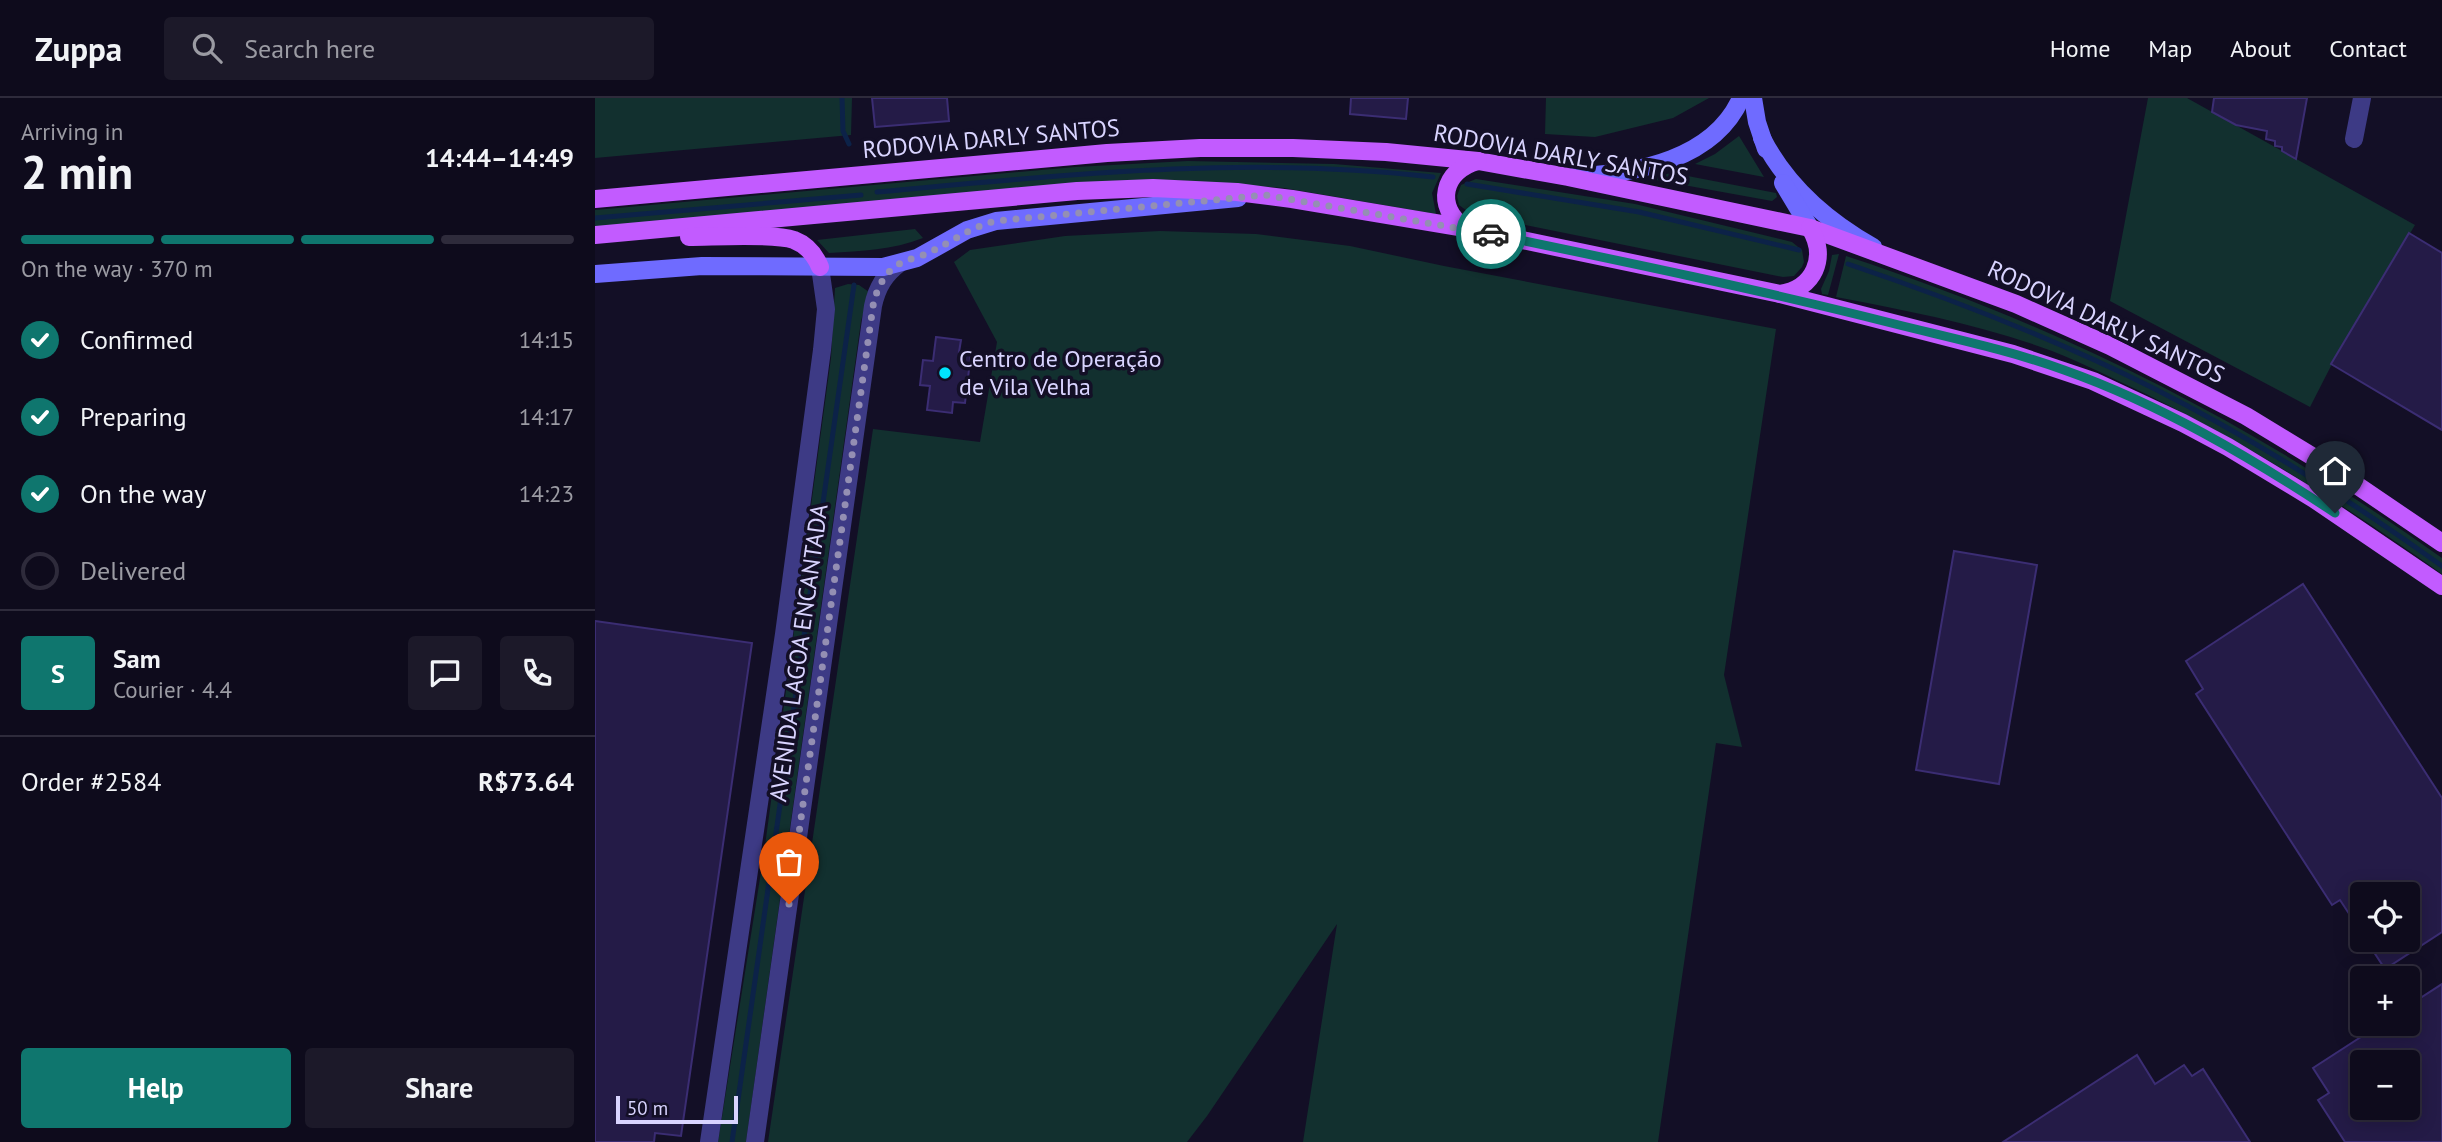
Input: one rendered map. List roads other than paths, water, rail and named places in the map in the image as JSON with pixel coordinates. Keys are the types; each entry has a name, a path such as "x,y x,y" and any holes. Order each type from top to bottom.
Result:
{"main road":[{"name":"RODOVIA DARLY SANTOS","path":"595,199 1168,149 1231,147 1324,149 1478,161 1568,177 1810,228 1969,285 2063,324 2246,416 2333,469 2442,542"},
{"path":"1465,228 1451,216 1447,208 1447,190 1449,181 1461,167 1478,161"},
{"path":"595,236 1077,191 1181,188 1265,195 1465,228 1780,294 2013,354 2093,381 2183,423 2239,454 2325,506 2442,586"},
{"path":"1780,294 1797,290 1815,271 1819,253 1810,228"},
{"path":"595,236 785,237 807,248 820,267"}],"street":[{"path":"1568,177 1635,169 1693,149 1710,139 1727,123 1741,98"},
{"path":"1753,98 1757,122 1776,172 1810,228"},
{"path":"2354,139 2362,98"},
{"path":"1762,138 1769,153 1792,183 1823,213 1859,239 1900,260"},
{"path":"595,274 702,266 883,267 930,252 967,230 996,221 1265,195"},
{"name":"AVENIDA LAGOA ENCANTADA","path":"755,1142 873,306 885,277 900,263"},
{"name":"AVENIDA LAGOA ENCANTADA","path":"709,1142 784,634 822,350 825,298 820,267"}],"waterway":[{"path":"842,98 843,131 849,144"},
{"path":"877,192 1085,174 1225,168 1364,171 1433,177"},
{"path":"1467,184 1639,212 1799,250"},
{"path":"595,218 861,195"},
{"path":"1848,264 2003,321 2153,388 2301,471 2442,566"},
{"path":"732,1142 854,285"}],"place":[{"name":"Centro de Operação de Vila Velha","path":"945,373"}]}
